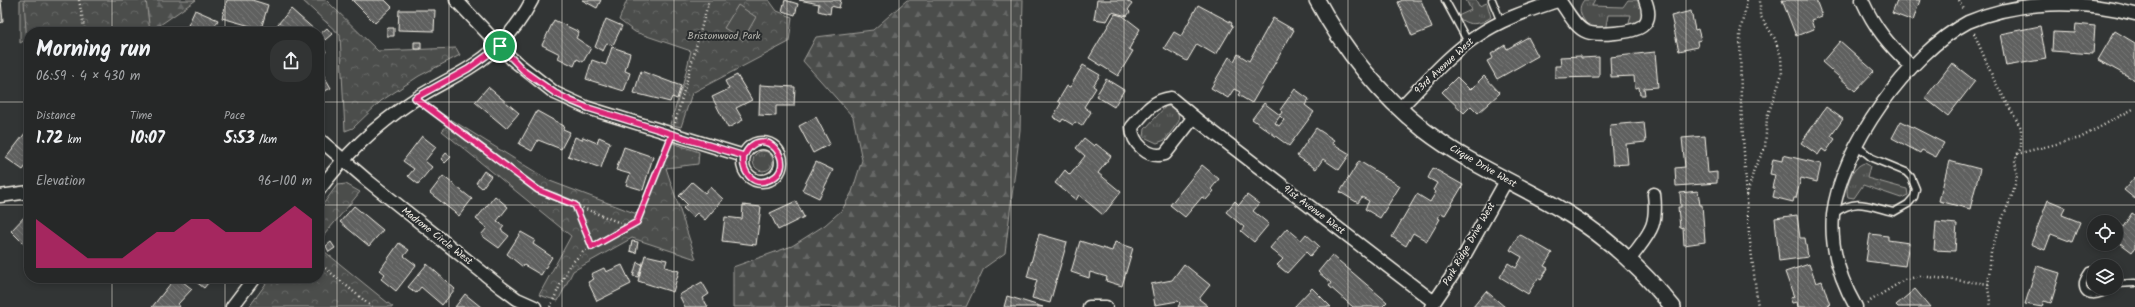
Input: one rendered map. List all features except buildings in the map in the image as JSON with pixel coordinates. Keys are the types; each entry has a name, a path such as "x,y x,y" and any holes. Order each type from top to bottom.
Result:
{"street":[{"path":"456,0 525,72 555,93 588,108 744,156"},
{"path":"324,184 343,160 375,128 415,98 468,69 500,46 509,36 532,0"},
{"name":"Cirque Drive West","path":"1317,0 1342,43 1359,65 1399,109 1425,130 1454,150 1506,181 1570,214 1599,234 1630,259 1673,307"},
{"name":"93rd Avenue West","path":"1399,109 1468,42 1514,15 1560,0 1579,26 1586,32 1600,34 1630,32 1640,29 1647,21 1649,11 1645,0"},
{"path":"1862,0 1872,23 1888,45 1912,67"},
{"path":"1861,305 1847,290 1838,266 1833,240 1833,214 1841,176 1856,145 1883,103 1912,67 1930,48 1969,22 2017,5 2049,0 2097,3 2135,14"},
{"name":"91st Avenue West","path":"1194,117 1165,154 1153,155 1138,145 1133,138 1132,127 1156,101 1171,98 1433,305"},
{"name":"Madrone Circle West","path":"324,143 502,288 516,298 535,307"},
{"name":"Park Ridge Drive West","path":"1433,305 1458,267 1506,181"},
{"path":"0,196 24,193"},
{"path":"1630,259 1652,231 1655,207 1654,194"},
{"path":"232,307 250,283"},
{"path":"1089,307 1106,307"}],"lane":[{"path":"1445,0 1468,42"},
{"path":"1492,0 1501,22"},
{"path":"1833,214 1843,207 1858,203 1894,212 1908,204 1914,197 1916,189 1911,177 1906,172 1872,158 1856,145"},
{"path":"2087,275 2083,282 2084,289 2087,293"},
{"path":"2123,284 2135,283"},
{"path":"2089,295 2100,295"}],"path":[{"path":"79,0 84,27"},
{"path":"550,307 569,266 584,251 637,222 672,135 709,0"},
{"path":"1747,0 1740,33 1741,105 1746,197 1758,307"},
{"path":"1746,197 1754,169 1765,148 1767,117 1782,74 1781,57 1775,39 1760,15 1760,0"},
{"path":"1969,22 1994,80 2021,128 2020,147 2016,160 2017,176 2014,193 2002,216 1991,251 1988,284 1991,307"},
{"path":"415,98 538,190 628,226"},
{"path":"2018,154 2080,138 2135,108"},
{"path":"575,205 592,247"},
{"path":"324,267 372,307"},
{"path":"1861,305 1904,280 1920,276 1988,284"}],"green space":[{"path":"20,0 196,0 155,27 24,27 24,41 20,43"},
{"path":"24,0 146,0 149,27 26,27"},
{"path":"302,0 326,0 378,51 456,48 460,55 419,76 381,101 353,128 345,131 340,35"},
{"name":"Bristonwood Park","path":"627,0 769,0 777,11 792,17 789,42 692,93 681,127 670,124 683,84 691,51 635,32 619,20"},
{"path":"907,0 1023,0 1020,130 1005,253 984,268 966,307 733,307 733,267 792,246 825,225 842,210 852,192 862,160 853,117 803,61 816,37 873,30"},
{"path":"1466,0 1476,0 1479,6 1487,3 1491,17 1483,22 1474,24 1461,20 1458,16 1471,10"},
{"path":"1584,0 1595,0 1592,6 1623,7 1628,0 1641,0 1644,13 1640,22 1628,28 1631,15 1608,15 1605,31 1588,26 1580,10"},
{"path":"738,5 756,17 743,40 724,28"},
{"path":"1166,106 1171,106 1178,112 1179,121 1165,140 1157,143 1144,137 1145,129"},
{"path":"452,120 550,181 637,214 667,141 699,152 698,164 666,168 696,259 632,238 573,271 558,301 539,295 571,236 442,131"},
{"path":"759,151 767,151 773,157 773,165 767,171 759,171 753,165 753,157"},
{"path":"1865,163 1870,166 1867,178 1907,189 1908,195 1901,198 1863,185 1854,198 1848,197 1847,188 1850,177 1857,168"},
{"path":"346,184 360,192 324,235 324,203 337,185"},
{"path":"324,251 393,307 249,307 266,283 324,283"}],"route":[{"path":"500,46 468,69 415,98 538,190 575,205 592,247 637,222 672,135 744,156 743,162 746,174 756,180 762,181 774,177 781,167 782,160 780,154 771,144 758,142 751,145 746,150 744,156 708,145 672,135 588,108 571,101 555,93 525,72 500,46"}]}
